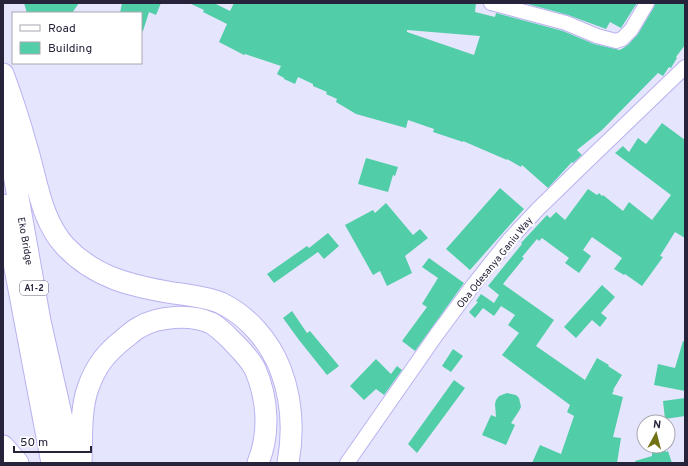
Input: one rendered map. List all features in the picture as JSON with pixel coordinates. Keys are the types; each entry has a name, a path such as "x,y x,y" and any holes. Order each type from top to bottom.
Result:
{"highway":[{"path":"3,74 27,148 44,210 53,229 64,245 79,260 116,280 136,286 220,303 236,312 254,327 267,344 278,362 290,403 292,444 288,463"},
{"name":"Eko Bridge","path":"3,113 40,321 72,463"},
{"name":"Eko Bridge","path":"3,205 52,463"},
{"path":"81,463 84,407 87,388 96,368 110,349 140,327 159,320 176,317 210,323 223,332 240,349 254,367 262,390 266,410 266,429 258,463"},
{"path":"3,446 18,463"}],"street":[{"path":"491,3 566,23 597,36 616,41 622,39 631,30 647,3"},
{"name":"Oba Odesanya Ganiu Way","path":"347,463 437,334 509,240 567,181 685,67"}],"building":[{"path":"24,3 79,3 73,12 27,12"},
{"path":"122,3 161,3 156,15 149,12 143,31 142,12 120,12"},
{"path":"189,3 214,3 230,11 234,3 476,3 475,12 495,17 496,13 563,31 594,44 620,50 628,45 638,34 655,3 685,3 685,45 676,57 677,58 671,68 669,67 663,76 658,73 602,130 577,150 582,155 573,163 572,162 548,188 522,165 521,167 507,159 463,141 433,132 434,129 408,120 406,128 356,114 336,102 337,99 326,94 327,92 313,86 313,84 298,77 295,84 284,79 277,74 281,66 245,54 244,55 219,42 227,24 203,12 204,10","holes":["407,30 480,36 474,55 407,32"]},
{"path":"524,3 637,3 621,28 610,22 606,29 568,15"},
{"path":"662,123 685,140 685,238 675,232 660,256 663,257 642,286 625,274 624,275 614,269 622,258 592,237 583,250 591,256 579,273 565,263 569,258 542,238 539,241 537,239 503,284 554,320 536,346 585,380 597,358 622,375 612,394 623,397 613,437 621,438 617,463 532,463 540,445 561,454 574,416 567,412 570,405 502,355 519,333 508,325 515,315 501,306 494,316 483,308 475,318 469,312 478,302 476,301 481,294 494,303 499,295 488,286 522,244 521,243 547,215 550,218 556,212 565,220 588,189 597,195 599,193 602,196 603,195 623,211 629,202 652,220 671,195 615,153 623,146 629,152 638,138 646,144"},
{"path":"366,158 398,167 395,176 393,175 388,192 358,184"},
{"path":"500,188 524,209 470,270 446,249"},
{"path":"386,203 413,235 420,229 428,238 405,256 412,273 387,286 380,271 373,275 345,225 373,210 375,213"},
{"path":"328,233 339,246 324,259 318,252 274,283 267,274 307,246 309,248"},
{"path":"429,258 464,283 415,351 402,341 427,307 422,304 438,278 422,267"},
{"path":"602,285 615,297 601,313 607,318 600,327 592,320 576,338 564,327"},
{"path":"292,311 307,333 310,331 339,366 327,375 283,318"},
{"path":"683,341 685,342 685,391 654,385 658,364 675,368"},
{"path":"453,349 463,356 451,372 442,366"},
{"path":"376,359 391,374 397,366 402,370 384,395 376,389 364,400 350,386"},
{"path":"454,380 465,388 417,453 408,444"},
{"path":"507,393 516,395 519,398 521,407 511,423 515,425 506,445 482,435 491,415 496,417 496,400 499,396"},
{"path":"685,398 685,416 676,417 676,414 664,414 663,401"},
{"path":"652,454 669,454 672,463 636,463 635,461 652,456"}]}
